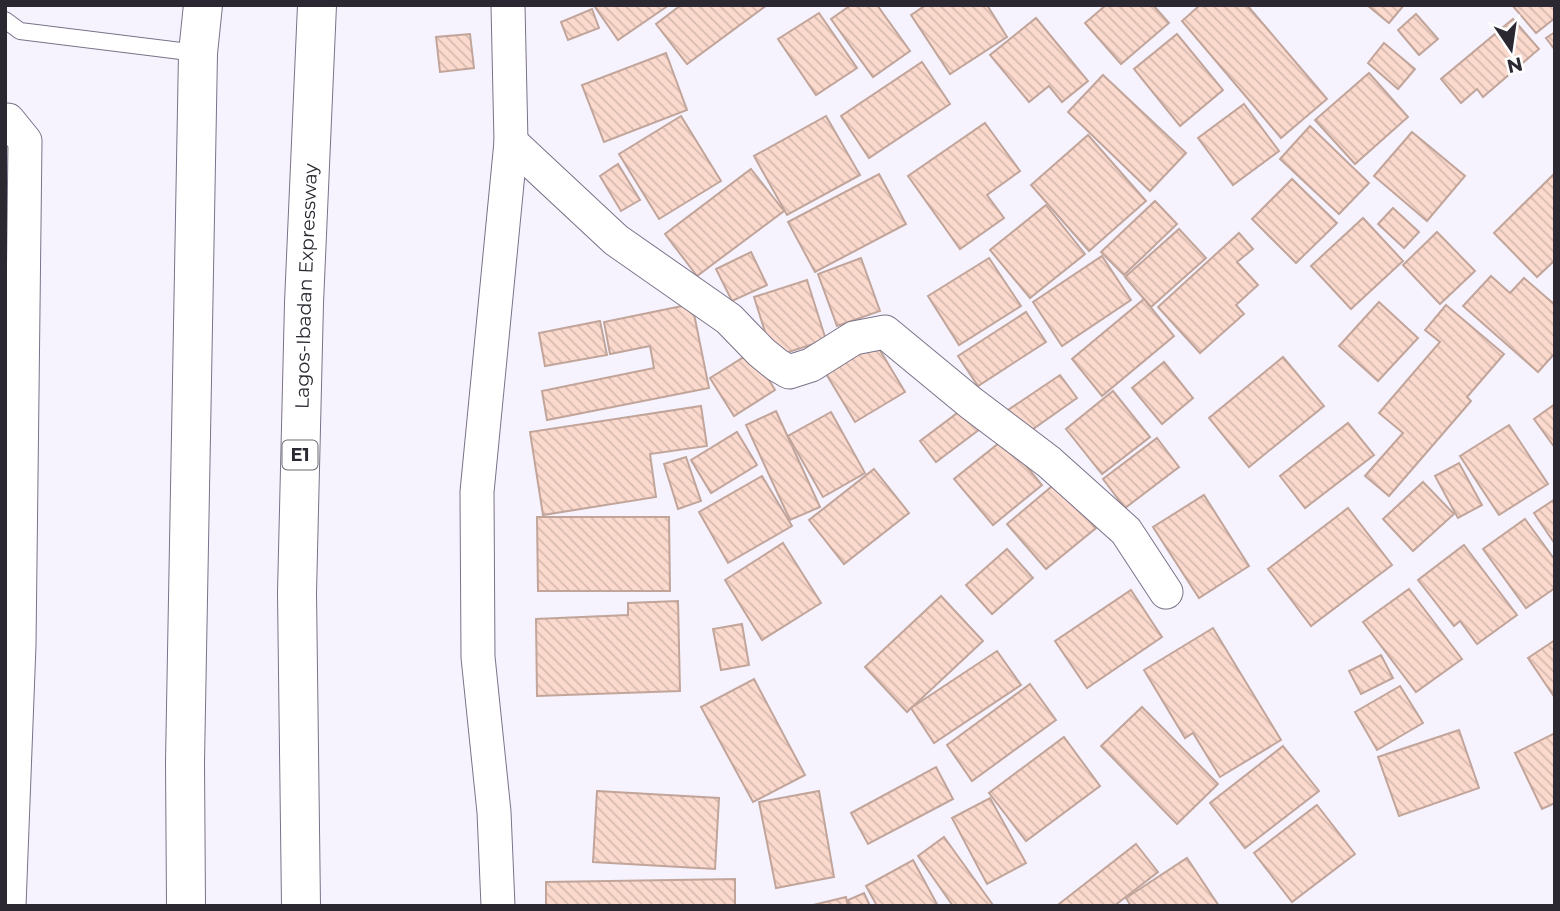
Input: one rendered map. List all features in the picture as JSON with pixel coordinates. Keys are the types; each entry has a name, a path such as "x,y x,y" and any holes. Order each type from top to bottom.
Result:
{"highway":[{"path":"186,906 185,748 198,53 203,5"},
{"name":"Lagos-Ibadan Expressway","path":"301,906 297,593 304,303 317,5"}],"street":[{"path":"498,906 494,812 478,657 477,492 511,142 508,5"},
{"path":"5,120 8,120 25,141 19,645 9,906"},
{"path":"511,142 616,240 729,320 761,352 789,372 811,365 854,338 885,332 971,403 1049,462 1126,531 1166,592"}],"lane":[{"path":"5,20 20,31 198,53"}],"building":[{"path":"669,5 618,40 595,7"},
{"path":"681,5 767,5 687,64 656,24"},
{"path":"851,5 877,5 910,51 873,77 831,19"},
{"path":"926,5 987,5 1007,37 950,74 911,15"},
{"path":"1106,5 1153,5 1169,23 1121,64 1085,23"},
{"path":"1200,5 1247,5 1327,99 1281,138 1182,21"},
{"path":"1367,5 1404,5 1389,23"},
{"path":"1512,5 1555,5 1555,18 1536,33"},
{"path":"592,9 599,28 568,40 561,22"},
{"path":"819,13 857,68 816,95 778,39"},
{"path":"1416,14 1438,39 1419,55 1398,30"},
{"path":"1036,18 1088,81 1062,102 1049,86 1029,102 990,55"},
{"path":"1513,19 1539,49 1483,97 1477,89 1461,103 1441,79"},
{"path":"1555,32 1555,50 1546,38"},
{"path":"470,34 474,68 440,72 436,37"},
{"path":"1177,34 1223,90 1180,126 1134,69"},
{"path":"1384,43 1415,69 1398,89 1368,63"},
{"path":"666,53 687,110 604,142 582,85"},
{"path":"922,62 950,104 869,158 841,116"},
{"path":"1369,73 1408,117 1355,164 1315,120"},
{"path":"1103,75 1186,153 1150,191 1068,112"},
{"path":"1244,104 1279,151 1233,185 1198,138"},
{"path":"681,116 721,181 659,219 619,154"},
{"path":"826,116 860,175 787,215 754,156"},
{"path":"985,123 1020,171 987,195 1004,218 960,249 908,176"},
{"path":"1310,126 1369,183 1339,214 1280,159"},
{"path":"1412,132 1465,176 1427,221 1374,176"},
{"path":"1088,135 1146,201 1089,251 1031,185"},
{"path":"618,164 640,200 621,211 600,176"},
{"path":"751,169 784,211 697,276 665,234"},
{"path":"1555,173 1555,260 1537,277 1494,233"},
{"path":"879,174 906,224 815,272 788,222"},
{"path":"1292,179 1337,223 1296,263 1252,219"},
{"path":"1155,201 1177,224 1124,275 1101,252"},
{"path":"1046,205 1085,254 1030,298 990,250"},
{"path":"1393,208 1419,232 1404,248 1378,224"},
{"path":"1363,218 1403,261 1351,309 1311,266"},
{"path":"1179,229 1206,258 1151,307 1125,277"},
{"path":"1437,232 1475,271 1440,304 1403,265"},
{"path":"1239,233 1253,249 1237,262 1258,285 1236,305 1244,314 1200,353 1158,307"},
{"path":"751,252 767,285 732,301 716,269"},
{"path":"1102,256 1131,300 1062,346 1033,302"},
{"path":"861,258 880,311 837,326 818,274"},
{"path":"989,258 1021,306 959,345 928,296"},
{"path":"1491,276 1510,293 1524,278 1555,305 1555,353 1538,372 1463,306"},
{"path":"807,280 826,340 773,357 754,297"},
{"path":"1144,299 1174,336 1102,396 1072,359"},
{"path":"1379,302 1418,338 1378,381 1339,346"},
{"path":"692,304 709,388 547,420 542,391 654,368 650,346 610,354 604,322"},
{"path":"1446,305 1504,354 1467,397 1471,401 1389,496 1365,476 1403,433 1379,413 1440,342 1425,330"},
{"path":"1026,312 1046,342 978,386 958,356"},
{"path":"600,321 607,355 545,366 539,333"},
{"path":"875,342 905,392 855,422 825,372"},
{"path":"752,352 775,390 734,416 710,378"},
{"path":"1283,357 1324,406 1249,467 1209,418"},
{"path":"1164,362 1193,398 1162,424 1132,388"},
{"path":"1060,375 1077,398 1026,434 1008,410"},
{"path":"1113,391 1150,437 1102,474 1066,429"},
{"path":"1555,404 1555,448 1534,419"},
{"path":"701,406 707,446 650,454 656,497 543,515 530,432"},
{"path":"964,408 980,429 936,462 920,441"},
{"path":"776,411 820,507 790,520 746,425"},
{"path":"831,412 865,473 823,497 788,436"},
{"path":"1348,423 1374,455 1305,508 1280,476"},
{"path":"1509,425 1548,484 1499,515 1460,456"},
{"path":"737,432 757,465 711,493 691,460"},
{"path":"1157,438 1179,467 1125,508 1103,479"},
{"path":"1004,439 1042,485 993,525 954,479"},
{"path":"686,457 701,501 678,509 664,464"},
{"path":"1459,463 1482,505 1458,518 1435,476"},
{"path":"874,469 909,513 844,564 809,520"},
{"path":"762,476 792,526 728,563 699,512"},
{"path":"1057,482 1096,528 1046,569 1007,524"},
{"path":"1423,482 1454,514 1413,551 1383,519"},
{"path":"1204,495 1249,566 1199,598 1153,527"},
{"path":"1555,499 1555,544 1534,513"},
{"path":"1348,508 1392,565 1311,626 1268,569"},
{"path":"537,517 669,517 670,591 538,591"},
{"path":"1525,519 1555,560 1555,588 1526,608 1483,549"},
{"path":"783,543 821,603 762,640 725,580"},
{"path":"1464,545 1517,615 1477,644 1460,621 1454,626 1418,580"},
{"path":"1007,549 1033,578 992,614 966,585"},
{"path":"1409,589 1462,659 1416,692 1363,622"},
{"path":"1131,590 1162,637 1087,688 1055,641"},
{"path":"941,596 983,641 907,712 865,667"},
{"path":"678,601 680,691 537,696 536,619 628,615 628,603"},
{"path":"742,624 749,665 721,670 713,629"},
{"path":"1213,628 1281,740 1220,777 1193,733 1185,738 1144,670"},
{"path":"1555,640 1555,698 1528,658"},
{"path":"997,651 1021,685 934,743 911,708"},
{"path":"1381,655 1393,678 1361,694 1349,671"},
{"path":"754,679 805,775 753,802 701,707"},
{"path":"1030,684 1056,720 972,781 947,745"},
{"path":"1400,686 1423,723 1377,750 1355,712"},
{"path":"1142,707 1218,784 1177,824 1101,746"},
{"path":"1459,730 1479,788 1399,816 1378,757"},
{"path":"1555,733 1555,803 1542,809 1515,753"},
{"path":"1064,737 1100,786 1026,841 989,793"},
{"path":"1283,746 1319,791 1245,848 1210,803"},
{"path":"936,767 953,799 868,844 851,813"},
{"path":"597,791 719,798 715,869 593,862"},
{"path":"819,791 834,877 776,888 759,802"},
{"path":"990,798 1026,863 987,884 952,818"},
{"path":"1317,805 1355,854 1292,902 1254,853"},
{"path":"944,837 993,906 953,906 918,856"},
{"path":"1136,844 1158,872 1114,906 1060,906 1059,904"},
{"path":"1187,858 1219,906 1131,906 1126,898"},
{"path":"913,860 938,906 877,906 866,886"},
{"path":"735,879 735,906 546,906 546,882"},
{"path":"864,893 870,906 850,906 848,900"},
{"path":"846,897 848,906 809,906"}]}
